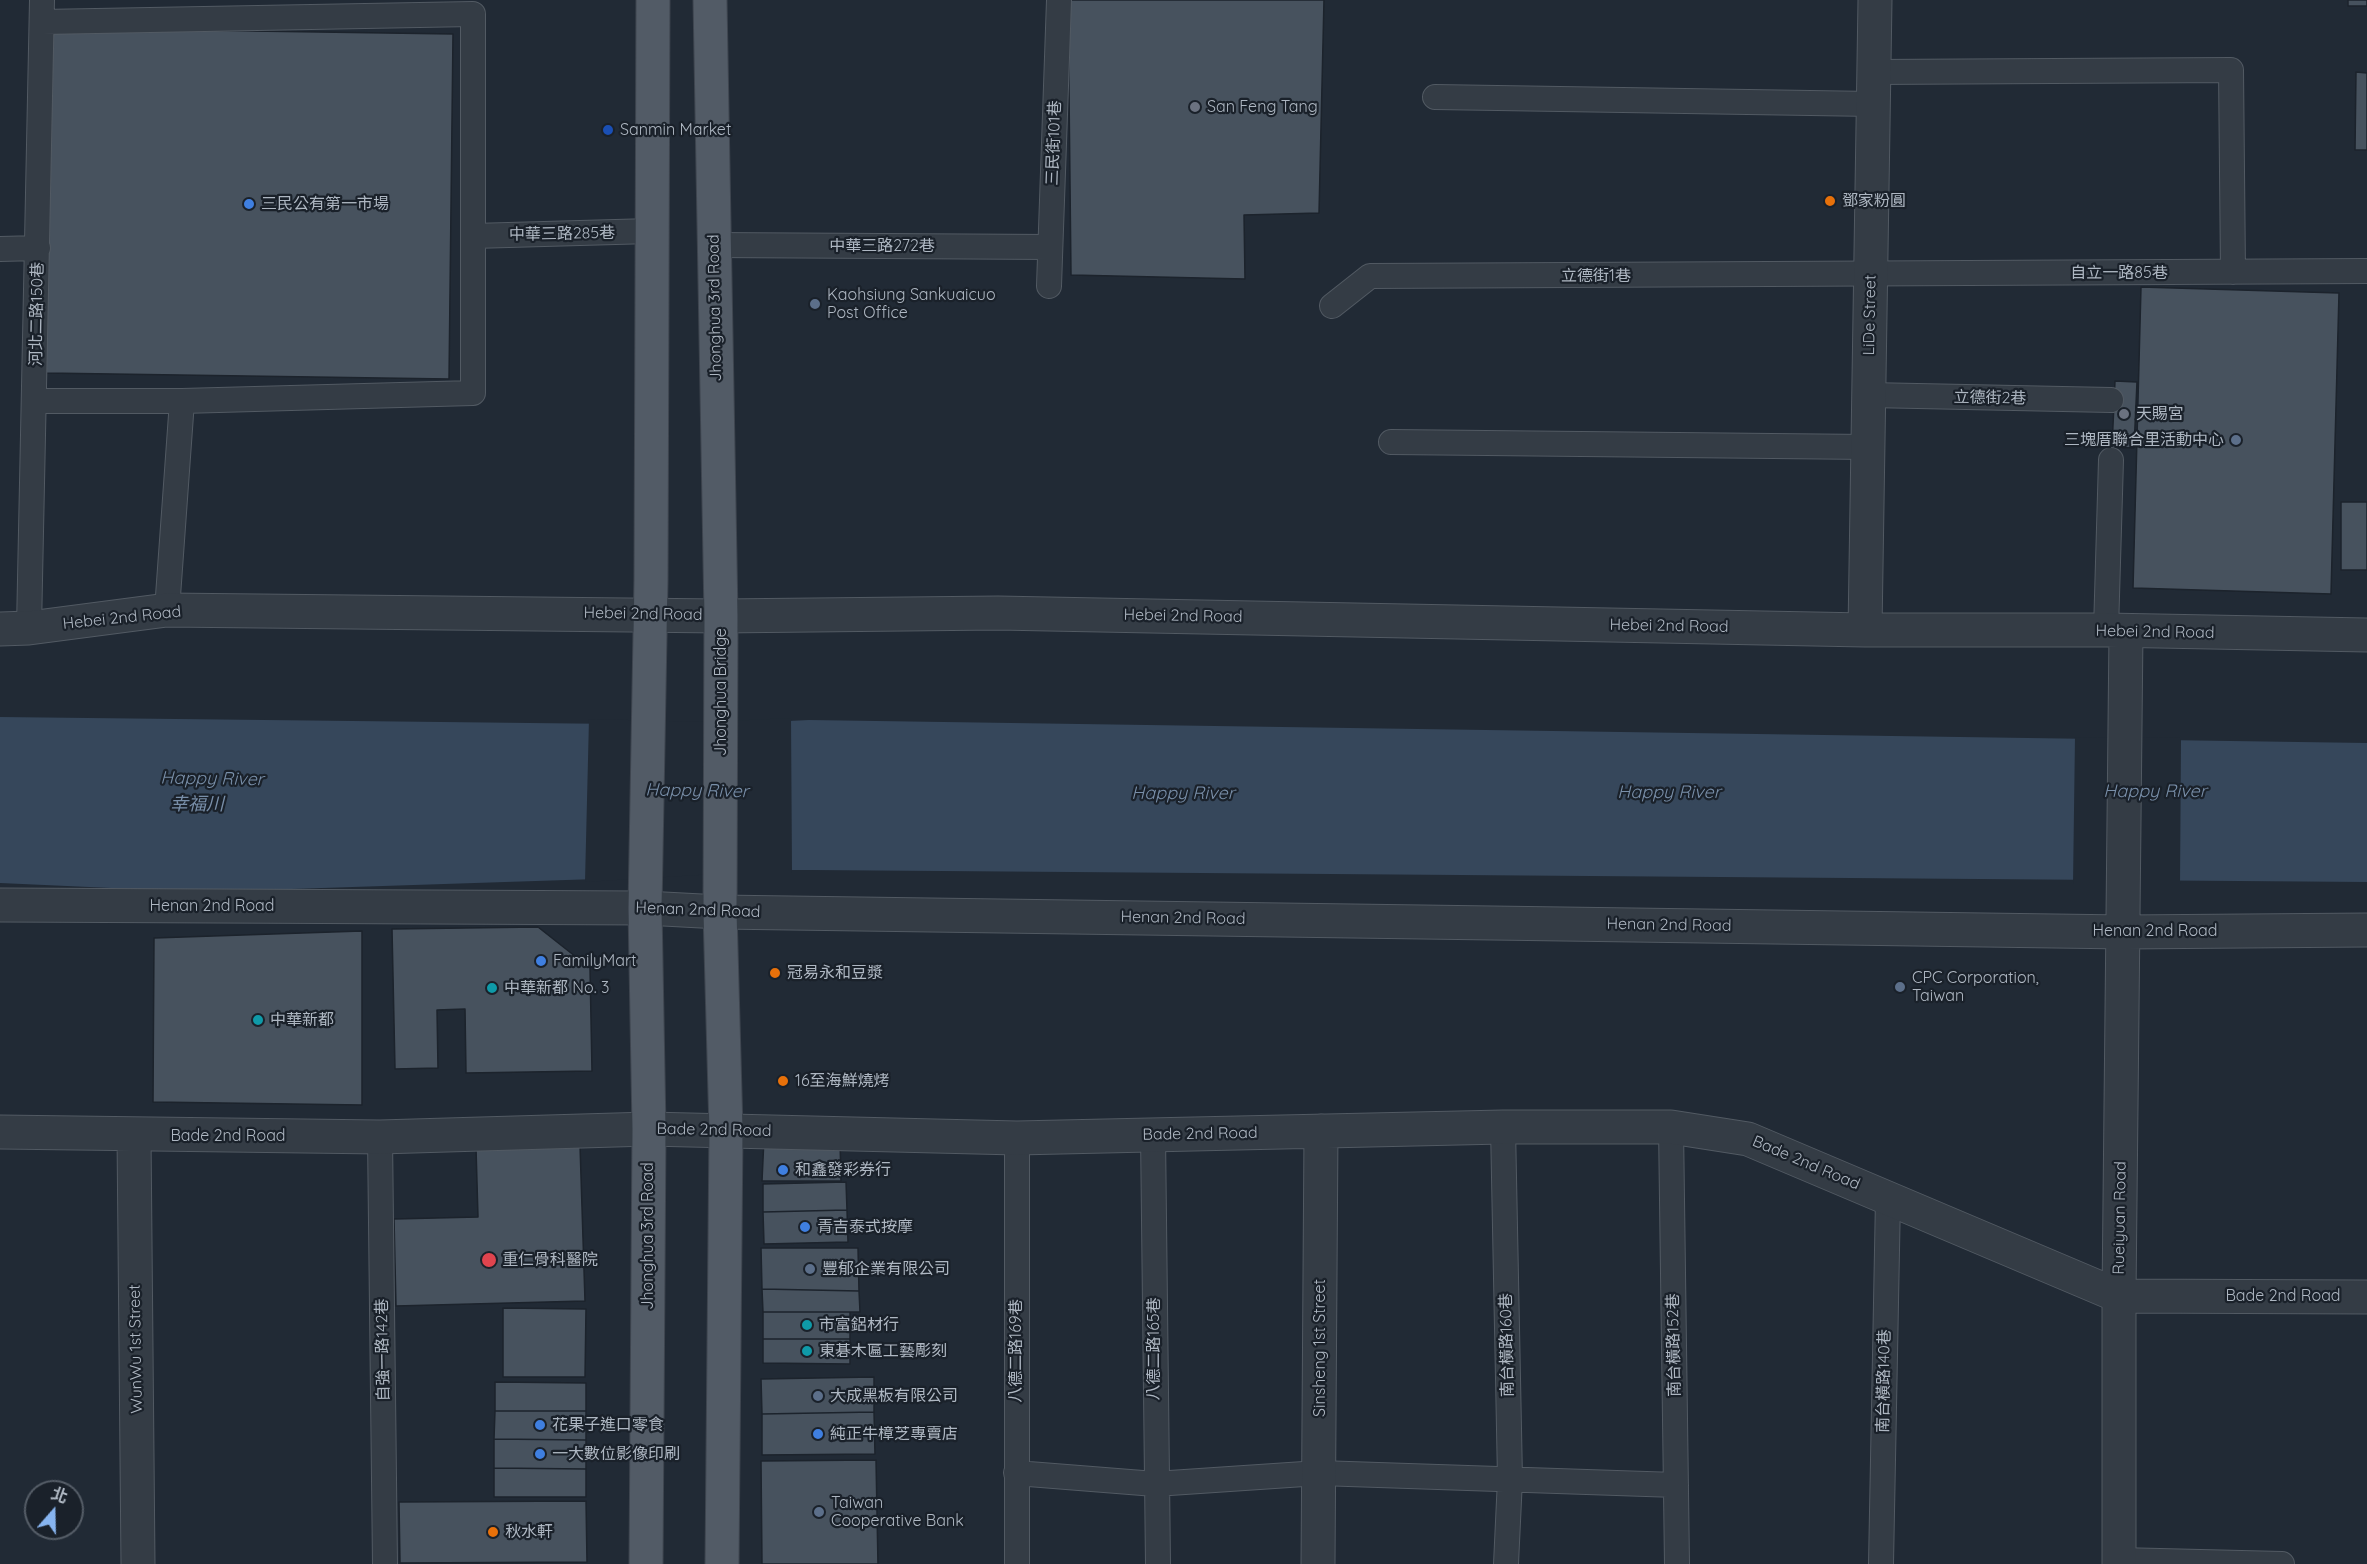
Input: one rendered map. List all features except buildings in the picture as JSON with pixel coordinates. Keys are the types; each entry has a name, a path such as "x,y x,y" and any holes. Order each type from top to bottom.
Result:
{"main road":[{"path":"645,908 650,615 653,0"},
{"name":"Jhonghua 3rd Road","path":"710,0 721,616"},
{"name":"Jhonghua Bridge","path":"720,912 721,616"},
{"name":"Jhonghua 3rd Road","path":"645,908 649,1129 646,1564"},
{"path":"720,912 726,1130 722,1564"}],"street":[{"name":"LiDe Street","path":"1864,630 1875,0"},
{"name":"Hebei 2nd Road","path":"14,628 167,610 721,616 998,613 1864,630 2367,635"},
{"name":"Rueiyuan Road","path":"2116,631 2126,671 2125,932 2119,1296 2119,1562"},
{"name":"Henan 2nd Road","path":"0,905 645,908 720,912 2125,932 2367,930"},
{"name":"Bade 2nd Road","path":"0,1132 380,1137 649,1129 1017,1138 1503,1127 1671,1127 1748,1139 2119,1296 2367,1297"},
{"name":"Sinsheng 1st Street","path":"1318,1564 1321,1131"},
{"name":"WunWu 1st Street","path":"134,1135 138,1564"}],"lane":[{"name":"三民街101巷","path":"1049,286 1059,0"},
{"path":"35,401 182,401 473,393 473,14 42,11"},
{"name":"河北二路150巷","path":"14,628 35,401 42,11"},
{"path":"1874,72 2231,70 2233,272"},
{"path":"1435,97 1873,104"},
{"name":"中華三路285巷","path":"473,236 651,231"},
{"name":"中華三路272巷","path":"713,245 1050,247"},
{"path":"0,249 38,248"},
{"name":"自立一路85巷","path":"1870,275 2367,271"},
{"name":"立德街1巷","path":"1332,306 1370,276 1870,275"},
{"name":"立德街2巷","path":"1869,395 2111,400"},
{"path":"167,610 182,401"},
{"path":"1391,442 1868,447"},
{"path":"2111,460 2116,631"},
{"name":"南台橫路160巷","path":"1503,1127 1510,1479 1506,1564"},
{"name":"南台橫路152巷","path":"1671,1127 1677,1564"},
{"name":"八德二路165巷","path":"1153,1134 1155,1484 1158,1564"},
{"name":"自強一路142巷","path":"380,1137 385,1564"},
{"name":"八德二路169巷","path":"1017,1138 1017,1564"},
{"name":"南台橫路140巷","path":"1881,1564 1888,1198"},
{"path":"1016,1473 1155,1484 1319,1473 1676,1485"},
{"path":"2119,1562 2282,1564"}],"water":[{"name":"幸福川","path":"0,717 707,725 809,720 2367,743 2367,882 731,870 597,879 200,892 0,883"}],"pier":[{"path":"791,718 792,873 731,873 585,882 589,719 707,722"},
{"path":"2075,737 2181,738 2180,884 2073,884"}],"place":[{"name":"San Feng Tang","path":"1195,107"},
{"name":"Sanmin Market","path":"608,130"},
{"name":"鄧家粉圓","path":"1830,201"},
{"name":"三民公有第一市場","path":"249,204"},
{"name":"Kaohsiung Sankuaicuo Post Office","path":"815,304"},
{"name":"天賜宮","path":"2124,414"},
{"name":"三塊厝聯合里活動中心","path":"2236,440"},
{"name":"FamilyMart","path":"541,961"},
{"name":"冠易永和豆漿","path":"775,973"},
{"name":"CPC Corporation, Taiwan","path":"1900,987"},
{"name":"中華新都 No. 3","path":"492,988"},
{"name":"中華新都","path":"258,1020"},
{"name":"16至海鮮燒烤","path":"783,1081"},
{"name":"和鑫發彩券行","path":"783,1170"},
{"name":"青吉泰式按摩","path":"805,1227"},
{"name":"重仁骨科醫院","path":"489,1260"},
{"name":"豐郁企業有限公司","path":"810,1269"},
{"name":"市富鋁材行","path":"807,1325"},
{"name":"東碁木匾工藝彫刻","path":"807,1351"},
{"name":"大成黑板有限公司","path":"818,1396"},
{"name":"花果子進口零食","path":"540,1425"},
{"name":"純正牛樟芝專賣店","path":"818,1434"},
{"name":"一大數位影像印刷","path":"540,1454"},
{"name":"Taiwan Cooperative Bank","path":"819,1512"},
{"name":"秋水軒","path":"493,1532"}],"water label":[{"name":"Happy River","path":"212,779"},
{"name":"Happy River","path":"697,791"},
{"name":"Happy River","path":"2155,792"},
{"name":"Happy River","path":"1669,793"},
{"name":"Happy River","path":"1183,794"}]}
